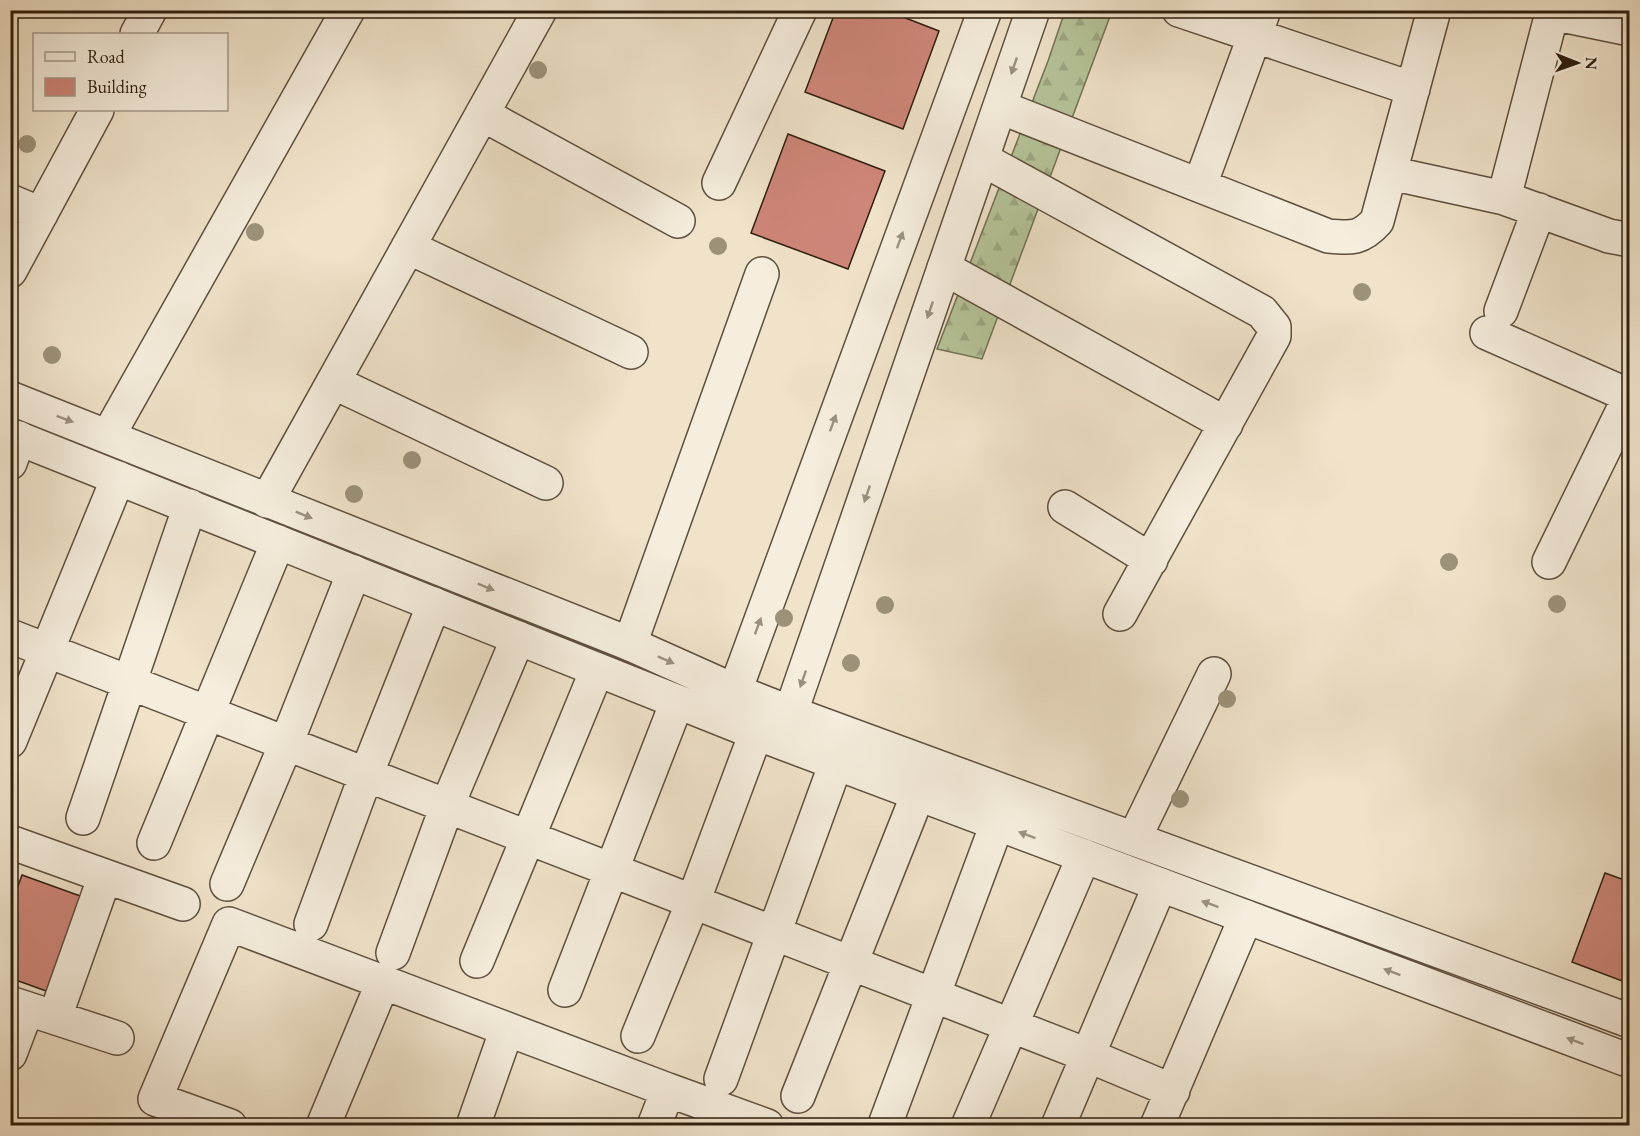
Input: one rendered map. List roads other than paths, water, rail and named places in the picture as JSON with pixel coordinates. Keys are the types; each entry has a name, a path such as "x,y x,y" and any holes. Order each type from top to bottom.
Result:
{"street":[{"path":"138,33 150,10"},
{"path":"108,436 348,10"},
{"path":"267,501 540,10"},
{"path":"719,183 800,10"},
{"path":"729,706 985,10"},
{"path":"638,1036 693,902 776,729 944,268 1033,10"},
{"path":"1179,10 1259,23 1413,89"},
{"path":"1000,107 1328,236 1348,237 1365,233 1377,221 1434,10"},
{"path":"1504,198 1552,12 1629,29"},
{"path":"1200,185 1259,23"},
{"path":"10,271 96,111"},
{"path":"482,114 678,221"},
{"path":"982,159 1262,312 1270,319 1274,327 1274,336 1120,614"},
{"path":"1390,173 1504,198 1609,236 1629,240"},
{"path":"10,201 41,214"},
{"path":"1539,210 1494,322 1629,396 1549,562"},
{"path":"408,248 631,352"},
{"path":"944,268 1226,424"},
{"path":"630,644 762,274"},
{"path":"333,382 546,483"},
{"path":"10,398 630,644 729,706 836,763 1629,1061"},
{"path":"14,445 118,478 677,702 729,706"},
{"path":"10,741 118,478"},
{"path":"83,818 190,506"},
{"path":"1065,507 1151,560"},
{"path":"154,843 278,542"},
{"path":"228,884 354,572"},
{"path":"311,924 366,775 434,604"},
{"path":"10,636 1087,1055 1173,1091"},
{"path":"323,1125 388,968 447,806 518,638"},
{"path":"477,961 597,670"},
{"path":"1134,839 1214,674"},
{"path":"565,990 677,702"},
{"path":"776,729 1134,839 1629,1021"},
{"path":"721,1079 836,763"},
{"path":"798,1096 918,794"},
{"path":"886,1122 997,824"},
{"path":"10,842 183,904"},
{"path":"968,1125 1084,856"},
{"path":"10,1054 31,1010 105,876"},
{"path":"1058,1125 1160,885"},
{"path":"1157,1125 1246,917"},
{"path":"231,1125 155,1099 229,924 388,968 507,1029 767,1125"},
{"path":"31,1010 117,1038"},
{"path":"473,1125 507,1029"},
{"path":"654,1125 668,1090"}]}
